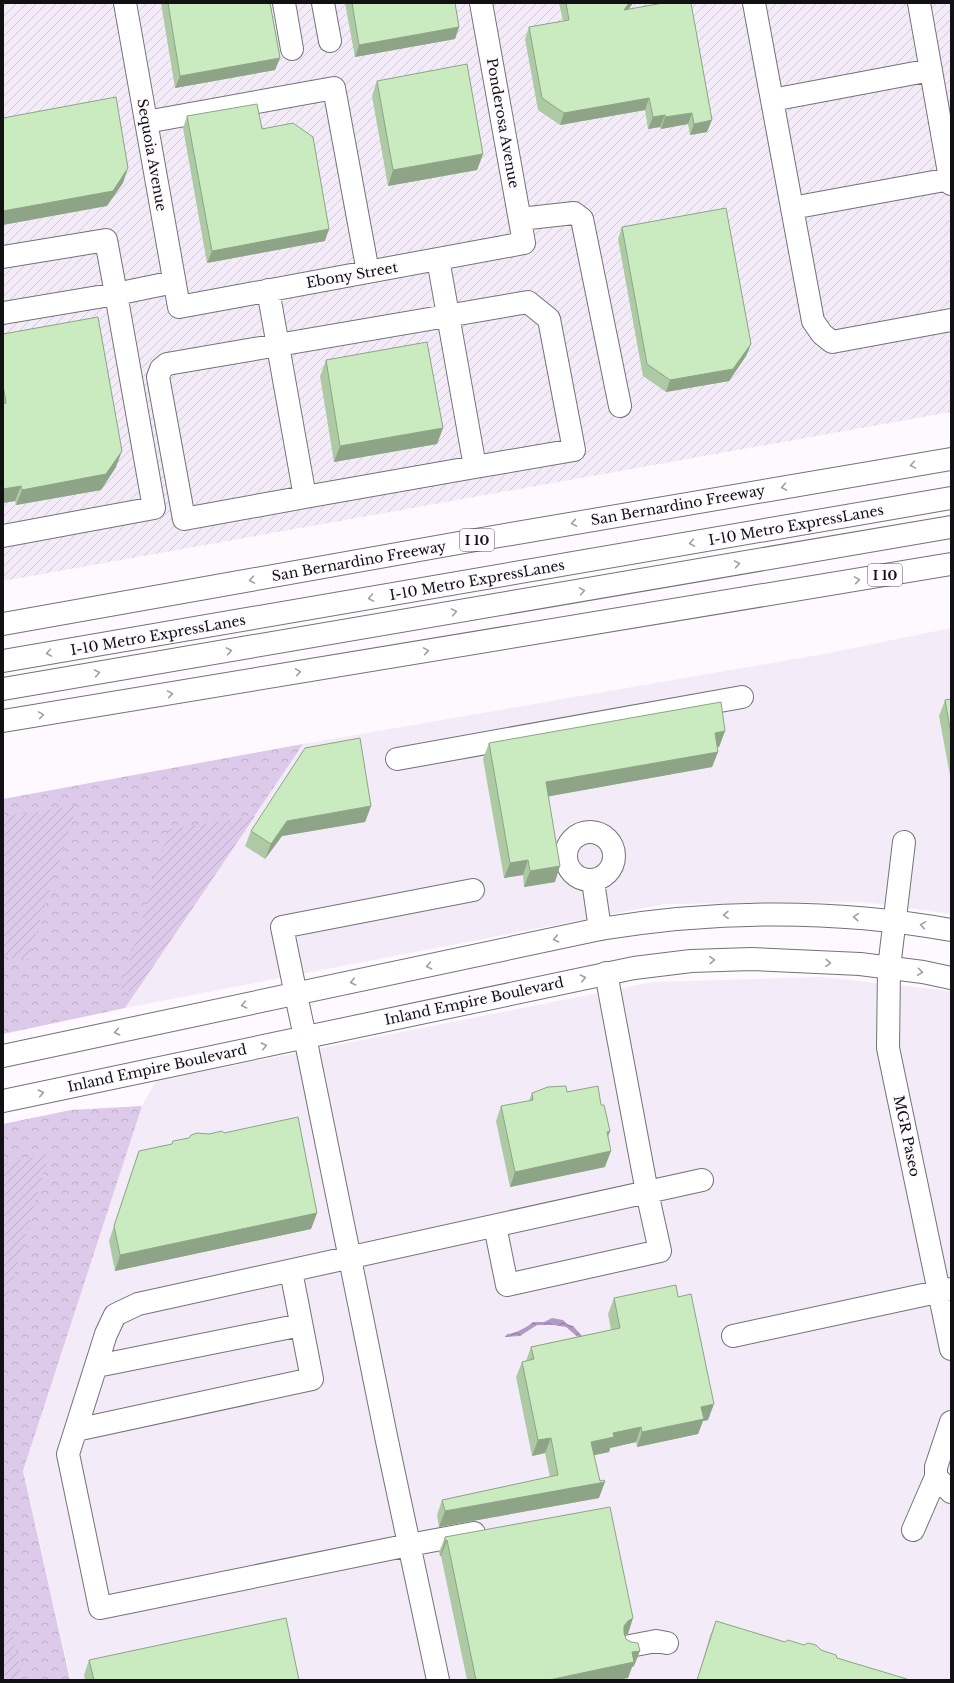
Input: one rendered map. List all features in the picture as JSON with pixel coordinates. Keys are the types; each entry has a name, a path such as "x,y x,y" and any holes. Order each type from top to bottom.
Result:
{"main road":[{"name":"Sequoia Avenue","path":"125,3 179,307"},
{"path":"284,3 292,49"},
{"path":"323,3 330,41"},
{"name":"Ponderosa Avenue","path":"481,3 524,243"},
{"path":"754,3 813,321 822,334 832,342 951,320"},
{"path":"792,208 950,181 919,3"},
{"path":"772,100 931,70"},
{"path":"146,122 334,88 368,272"},
{"path":"520,219 574,212 582,219 620,406"},
{"path":"3,257 106,240 154,508 3,536"},
{"name":"Ebony Street","path":"179,307 524,243"},
{"path":"438,259 476,467"},
{"path":"3,313 116,294 174,282"},
{"path":"268,290 305,497"},
{"path":"528,302 549,319 574,450 184,519 158,377 162,369 167,364 449,316 528,302"},
{"name":"San Bernardino Freeway","path":"3,624 478,540 951,459"},
{"name":"I-10 Metro ExpressLanes","path":"3,661 951,498"},
{"name":"I-10 Metro ExpressLanes","path":"3,689 951,527"},
{"name":"I 10","path":"3,722 951,564"},
{"path":"397,759 742,697"},
{"name":"MGR Paseo","path":"904,842 889,968 888,1048 945,1291 951,1348"},
{"path":"593,881 600,929"},
{"path":"438,1680 388,1448 282,927 473,890"},
{"path":"3,1056 626,924 714,916 782,913 895,921 951,930"},
{"name":"Inland Empire Boulevard","path":"3,1101 634,968 691,961 751,959 860,964 951,978"},
{"path":"495,1226 507,1285 660,1251 647,1192 606,974"},
{"path":"496,1529 100,1608 68,1454 106,1334 115,1315 138,1304 702,1180"},
{"path":"76,1430 312,1379 291,1271"},
{"path":"733,1336 945,1291"},
{"path":"97,1366 301,1325"},
{"path":"913,1530 943,1484 936,1466 951,1422"},
{"path":"630,1646 656,1641 667,1643"}],"shaded area":[{"path":"3,3 951,3 951,412 3,581"},
{"path":"951,628 951,914 864,902 664,904 125,1008 303,744 824,654"},
{"path":"822,977 951,991 951,1680 71,1680 23,1471 142,1106 156,1081 653,982"}],"green space":[{"path":"303,744 125,1008 3,1034 3,799"},
{"path":"77,805 28,959 3,957 3,817"},
{"path":"255,816 135,993 121,989 169,829"},
{"path":"142,1106 23,1471 70,1680 3,1680 3,1124 71,1110"},
{"path":"49,1154 3,1313 3,1163"},
{"path":"3,1595 23,1680 3,1680"}],"water":[{"path":"552,1318 563,1320 567,1324 573,1326 583,1337 580,1339 566,1327 537,1325 520,1336 505,1337 507,1334 521,1330 533,1322 544,1322"}],"building":[{"path":"168,3 270,3 280,58 180,76"},
{"path":"352,3 455,3 459,27 359,45"},
{"path":"566,3 629,3 624,10 663,3 691,3 712,120 694,124 692,113 665,117 665,115 653,117 649,98 564,113 542,98 529,27 569,20"},
{"path":"467,64 483,154 393,170 377,81"},
{"path":"116,97 128,168 113,191 3,211 3,118"},
{"path":"257,104 262,129 293,123 313,137 329,229 212,251 187,116"},
{"path":"726,208 751,344 733,369 670,380 647,364 622,227"},
{"path":"98,317 122,451 106,474 22,490 21,486 3,489 3,404 6,403 3,385 3,334"},
{"path":"427,342 443,428 340,446 326,360"},
{"path":"951,699 951,734 945,700"},
{"path":"721,702 725,731 715,733 718,752 546,782 560,866 530,871 528,860 510,863 489,743"},
{"path":"360,738 371,806 287,821 271,844 251,831 305,748"},
{"path":"566,1086 567,1092 598,1086 601,1105 604,1105 610,1131 607,1132 611,1151 515,1172 501,1106 533,1100 532,1093 548,1087"},
{"path":"298,1117 317,1213 120,1255 114,1226 139,1151 172,1144 173,1141 189,1138 191,1135 197,1133 209,1134 222,1131 224,1133"},
{"path":"676,1285 678,1297 691,1294 714,1404 701,1407 704,1419 642,1432 641,1427 613,1433 614,1437 591,1442 600,1481 604,1480 605,1482 445,1511 442,1500 558,1475 551,1438 538,1440 522,1362 534,1359 531,1347 620,1328 614,1298"},
{"path":"610,1507 633,1618 624,1626 624,1633 626,1639 631,1642 638,1643 640,1651 632,1652 634,1662 549,1680 476,1680 447,1540 445,1541 445,1537"},
{"path":"286,1618 299,1680 94,1680 89,1660"},
{"path":"716,1621 785,1642 788,1640 804,1645 808,1643 816,1645 821,1650 836,1655 837,1658 907,1680 697,1680"}]}
